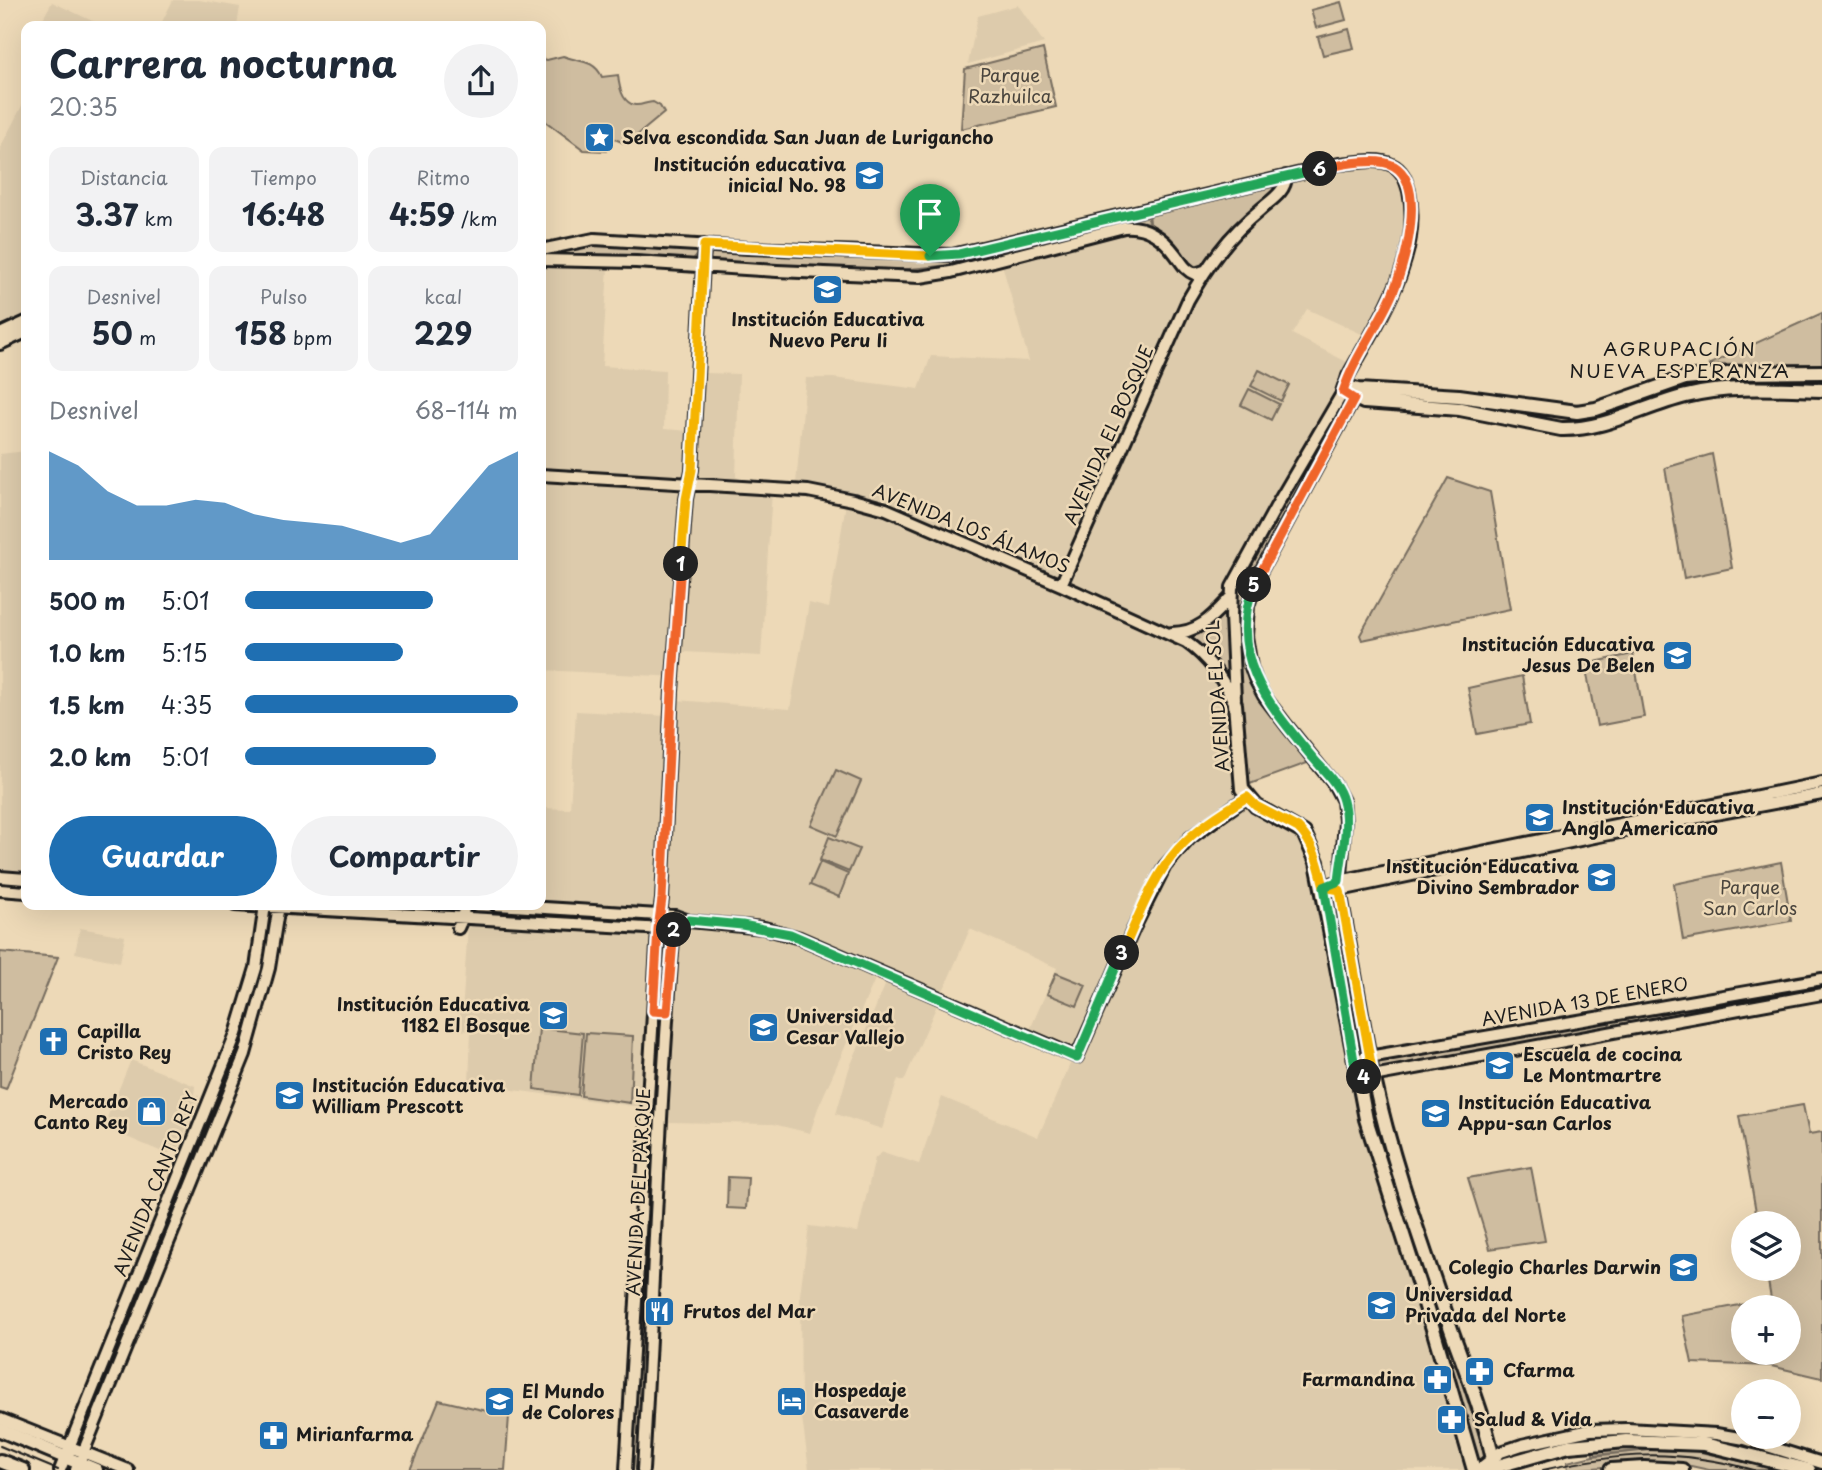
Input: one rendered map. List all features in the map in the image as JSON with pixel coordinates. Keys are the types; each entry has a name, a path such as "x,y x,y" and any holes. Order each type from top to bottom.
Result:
{"main road":[{"name":"AVENIDA EL SOL","path":"1286,176 1339,164 1366,162 1393,165 1402,172 1410,197 1411,214 1406,252 1392,297 1348,376 1350,395 1257,578 1248,606 1246,629 1251,667 1264,696 1334,784 1343,801 1345,821 1340,886 1373,1075 1398,1172 1459,1352 1491,1466"},
{"path":"546,249 594,239 952,255 1286,176"},
{"name":"AVENIDA EL BOSQUE","path":"1061,584 1188,300 1204,271 1237,230 1284,188 1286,176"},
{"path":"546,260 702,265 920,277 1136,226 1165,243 1183,266 1195,274 1204,271"},
{"path":"658,929 662,899 672,691 693,445 704,245"},
{"path":"1183,266 1189,289 1188,300"},
{"path":"0,334 21,324"},
{"path":"0,344 21,334"},
{"path":"1350,395 1459,396 1564,412 1586,411 1685,378 1738,373 1822,372"},
{"path":"1350,395 1372,403 1460,409 1561,429 1577,429 1620,419 1663,402 1704,391 1822,390"},
{"name":"AVENIDA EL SOL","path":"1247,797 1241,782 1230,598 1237,576 1350,395"},
{"path":"1613,403 1620,419"},
{"name":"AVENIDA LOS ÁLAMOS","path":"546,475 807,491 853,500 896,514 1169,633 1192,646 1210,663 1235,704"},
{"path":"1169,633 1195,629 1214,616 1230,598"},
{"path":"1340,886 1822,783"},
{"path":"1324,887 1822,793"},
{"path":"546,908 675,916 764,928 800,937 1077,1058 1133,930 1165,866 1190,838 1247,797 1256,806 1298,828 1304,833 1314,852 1324,887 1357,1078 1372,1139 1476,1470 1569,1447 1613,1441 1704,1444 1809,1470"},
{"path":"0,877 21,879"},
{"path":"0,890 21,892"},
{"path":"662,899 675,916"},
{"name":"AVENIDA CANTO REY","path":"60,1470 236,1034 254,973 264,910"},
{"name":"AVENIDA CANTO REY","path":"79,1461 244,1054 267,976 278,910"},
{"path":"344,910 674,930 689,920"},
{"path":"456,910 459,917"},
{"path":"459,917 462,910"},
{"name":"AVENIDA DEL PARQUE","path":"643,1470 667,1012 675,916"},
{"name":"AVENIDA DEL PARQUE","path":"626,1470 658,929"},
{"name":"AVENIDA 13 DE ENERO","path":"1354,1060 1822,979"},
{"name":"AVENIDA 13 DE ENERO","path":"1357,1078 1822,994"},
{"path":"653,1011 667,1012"},
{"path":"1441,1359 1459,1352"},
{"path":"0,1419 66,1451 96,1470"},
{"path":"0,1430 66,1451"},
{"path":"1491,1466 1522,1446 1590,1430 1716,1434 1745,1439 1822,1463"},
{"path":"0,1461 23,1470"},
{"path":"79,1461 128,1470"},
{"path":"1611,1470 1682,1470"}],"shaded area":[{"path":"173,0 199,0 240,7 238,21 162,21"},
{"path":"52,2 92,21 42,21"},
{"path":"1018,5 1044,43 968,64 978,16"},
{"path":"21,108 21,328 0,338 0,148"},
{"path":"1368,156 1392,158 1410,173 1415,190 1414,242 1366,336 1307,309 1292,334 1347,362 1340,407 1252,569 1245,746 1253,789 1263,802 1306,825 1318,842 1328,869 1378,1136 1484,1470 809,1470 801,1410 800,1295 809,1226 858,1232 875,1158 883,1152 919,1164 942,1097 1038,1137 1074,1055 1028,1034 1057,968 970,929 904,1081 898,1079 882,1129 836,1114 849,1069 890,974 806,938 690,916 667,922 464,910 546,910 546,808 570,809 576,711 667,716 676,700 790,709 809,603 829,608 846,503 795,494 806,378 833,378 919,389 931,356 1029,361 998,250 1116,221 1247,196"},
{"path":"609,251 602,366 665,370 664,429 690,431 705,373 739,374 736,477 772,492 761,656 685,652 679,654 678,677 546,670 546,254"},
{"path":"21,452 21,885 0,884 0,454"},
{"name":"Institución Educativa 1182 El Bosque","path":"468,925 651,933 640,1107 469,1084 471,1031 457,1030 463,999"},
{"name":"Universidad Cesar Vallejo","path":"690,927 775,937 809,948 876,977 818,1108 810,1133 773,1124 666,1122 677,947"},
{"path":"80,928 125,936 120,962 75,953"},
{"name":"Mercado Canto Rey","path":"131,1060 195,1086 194,1095 199,1096 177,1153 173,1150 167,1154 103,1127"}],"green space":[{"path":"1341,2 1346,20 1316,28 1311,10"},
{"path":"1349,29 1354,48 1323,55 1318,37"},
{"name":"Parque Razhuilca","path":"1043,49 1056,107 961,129 965,69"},
{"path":"563,56 590,64 602,77 618,75 620,89 627,101 637,105 653,102 660,106 664,113 624,143 610,137 606,141 606,151 584,150 546,122 547,60"},
{"path":"1272,185 1274,194 1224,235 1201,267 1189,266 1180,249 1150,223 1149,212"},
{"path":"1147,212 1148,224 1139,221 1123,222 948,265 861,270 714,263 710,258 712,250 937,260"},
{"path":"586,243 696,250 697,254 692,261 546,254"},
{"path":"1822,313 1822,364 1708,365"},
{"path":"1259,370 1289,385 1281,401 1251,386"},
{"path":"1713,378 1818,380 1814,386 1746,387 1621,413 1619,406 1679,384"},
{"path":"1249,389 1279,404 1271,420 1241,405"},
{"path":"1362,395 1467,401 1570,417 1610,409 1615,415 1581,426"},
{"path":"1342,399 1347,401 1347,406 1253,579 1245,659 1310,762 1247,785 1236,665 1236,589"},
{"path":"1712,454 1732,568 1684,578 1665,468"},
{"path":"1448,478 1490,492 1510,609 1362,640 1360,635"},
{"path":"1227,610 1231,685 1184,639"},
{"path":"1633,654 1644,717 1597,726 1585,664"},
{"path":"1522,676 1530,724 1477,734 1468,688"},
{"path":"836,770 861,781 837,836 811,825"},
{"path":"829,837 859,849 849,872 820,860"},
{"path":"820,862 848,874 839,897 810,885"},
{"name":"Parque San Carlos","path":"1781,862 1791,921 1683,940 1674,884"},
{"path":"1330,895 1336,895 1364,1045 1363,1049 1358,1050 1328,898"},
{"path":"473,910 530,910 643,916 642,923 473,913"},
{"path":"0,952 58,957 6,1089 0,1087"},
{"path":"260,972 264,973 250,1031 194,1165 189,1163"},
{"path":"1056,973 1086,985 1077,1006 1047,994"},
{"path":"1822,983 1822,992 1631,1025 1627,1019 1628,1016"},
{"path":"1610,1021 1609,1028 1383,1070 1378,1065 1380,1061"},
{"path":"539,1028 583,1033 578,1095 534,1089"},
{"path":"586,1033 633,1036 630,1103 581,1096"},
{"path":"1365,1086 1371,1086 1451,1350 1442,1350 1377,1149"},
{"path":"1803,1105 1809,1134 1822,1132 1822,1378 1771,1366 1745,1365 1801,1365 1801,1295 1770,1295 1768,1281 1801,1281 1801,1211 1756,1211 1739,1116"},
{"path":"652,1122 657,1122 649,1281 643,1281"},
{"path":"1531,1167 1545,1241 1490,1249 1468,1178"},
{"path":"183,1175 189,1178 106,1385 99,1385"},
{"path":"728,1177 748,1178 746,1209 727,1208"},
{"path":"1731,1307 1731,1364 1692,1363 1682,1316"},
{"path":"1455,1361 1487,1461 1480,1465 1448,1366"},
{"path":"439,1400 509,1416 505,1470 410,1470"},
{"path":"1654,1444 1651,1450 1696,1451 1781,1470 1709,1470 1691,1466 1641,1464 1568,1470 1567,1462 1593,1456 1650,1450 1593,1455 1592,1448"}],"railway":[{"path":"0,1446 58,1470"},
{"path":"1543,1470 1598,1459 1649,1455 1699,1459 1754,1470"}],"place":[{"name":"Selva escondida San Juan de Lurigancho","path":"599,138"},
{"name":"Institución educativa inicial No. 98","path":"869,175"},
{"name":"Institución Educativa Nuevo Peru Ii","path":"828,289"},
{"name":"Institución Educativa Jesus De Belen","path":"1678,655"},
{"name":"Institución Educativa Anglo Americano","path":"1539,818"},
{"name":"Institución Educativa Divino Sembrador","path":"1602,877"},
{"name":"Institución Educativa 1182 El Bosque","path":"553,1015"},
{"name":"Universidad Cesar Vallejo","path":"763,1027"},
{"name":"Capilla Cristo Rey","path":"54,1042"},
{"name":"Escuela de cocina Le Montmartre","path":"1500,1065"},
{"name":"Institución Educativa William Prescott","path":"289,1096"},
{"name":"Mercado Canto Rey","path":"151,1112"},
{"name":"Institución Educativa Appu-san Carlos","path":"1435,1113"},
{"name":"Colegio Charles Darwin","path":"1684,1268"},
{"name":"Universidad Privada del Norte","path":"1382,1305"},
{"name":"Frutos del Mar","path":"660,1312"},
{"name":"Cfarma","path":"1480,1371"},
{"name":"Farmandina","path":"1438,1380"},
{"name":"Hospedaje Casaverde","path":"791,1401"},
{"name":"El Mundo de Colores","path":"499,1402"},
{"name":"Salud & Vida","path":"1451,1420"},
{"name":"Mirianfarma","path":"273,1435"}],"district":[{"name":"AGRUPACIÓN NUEVA ESPERANZA","path":"1680,360"}],"route":[{"path":"930,256 704,245 692,470 686,499 672,691 662,899 653,1011 667,1012 674,930 689,920 742,925 800,937 1077,1058 1133,930 1165,866 1190,838 1247,797 1256,806 1304,833 1314,852 1324,887 1340,890 1373,1075 1357,1078 1324,887 1339,881 1345,821 1343,801 1334,784 1264,696 1251,667 1246,621 1257,578 1354,399 1343,392 1348,376 1392,297 1410,234 1410,197 1402,172 1393,165 1382,162 1339,164 959,254 930,256"}]}
